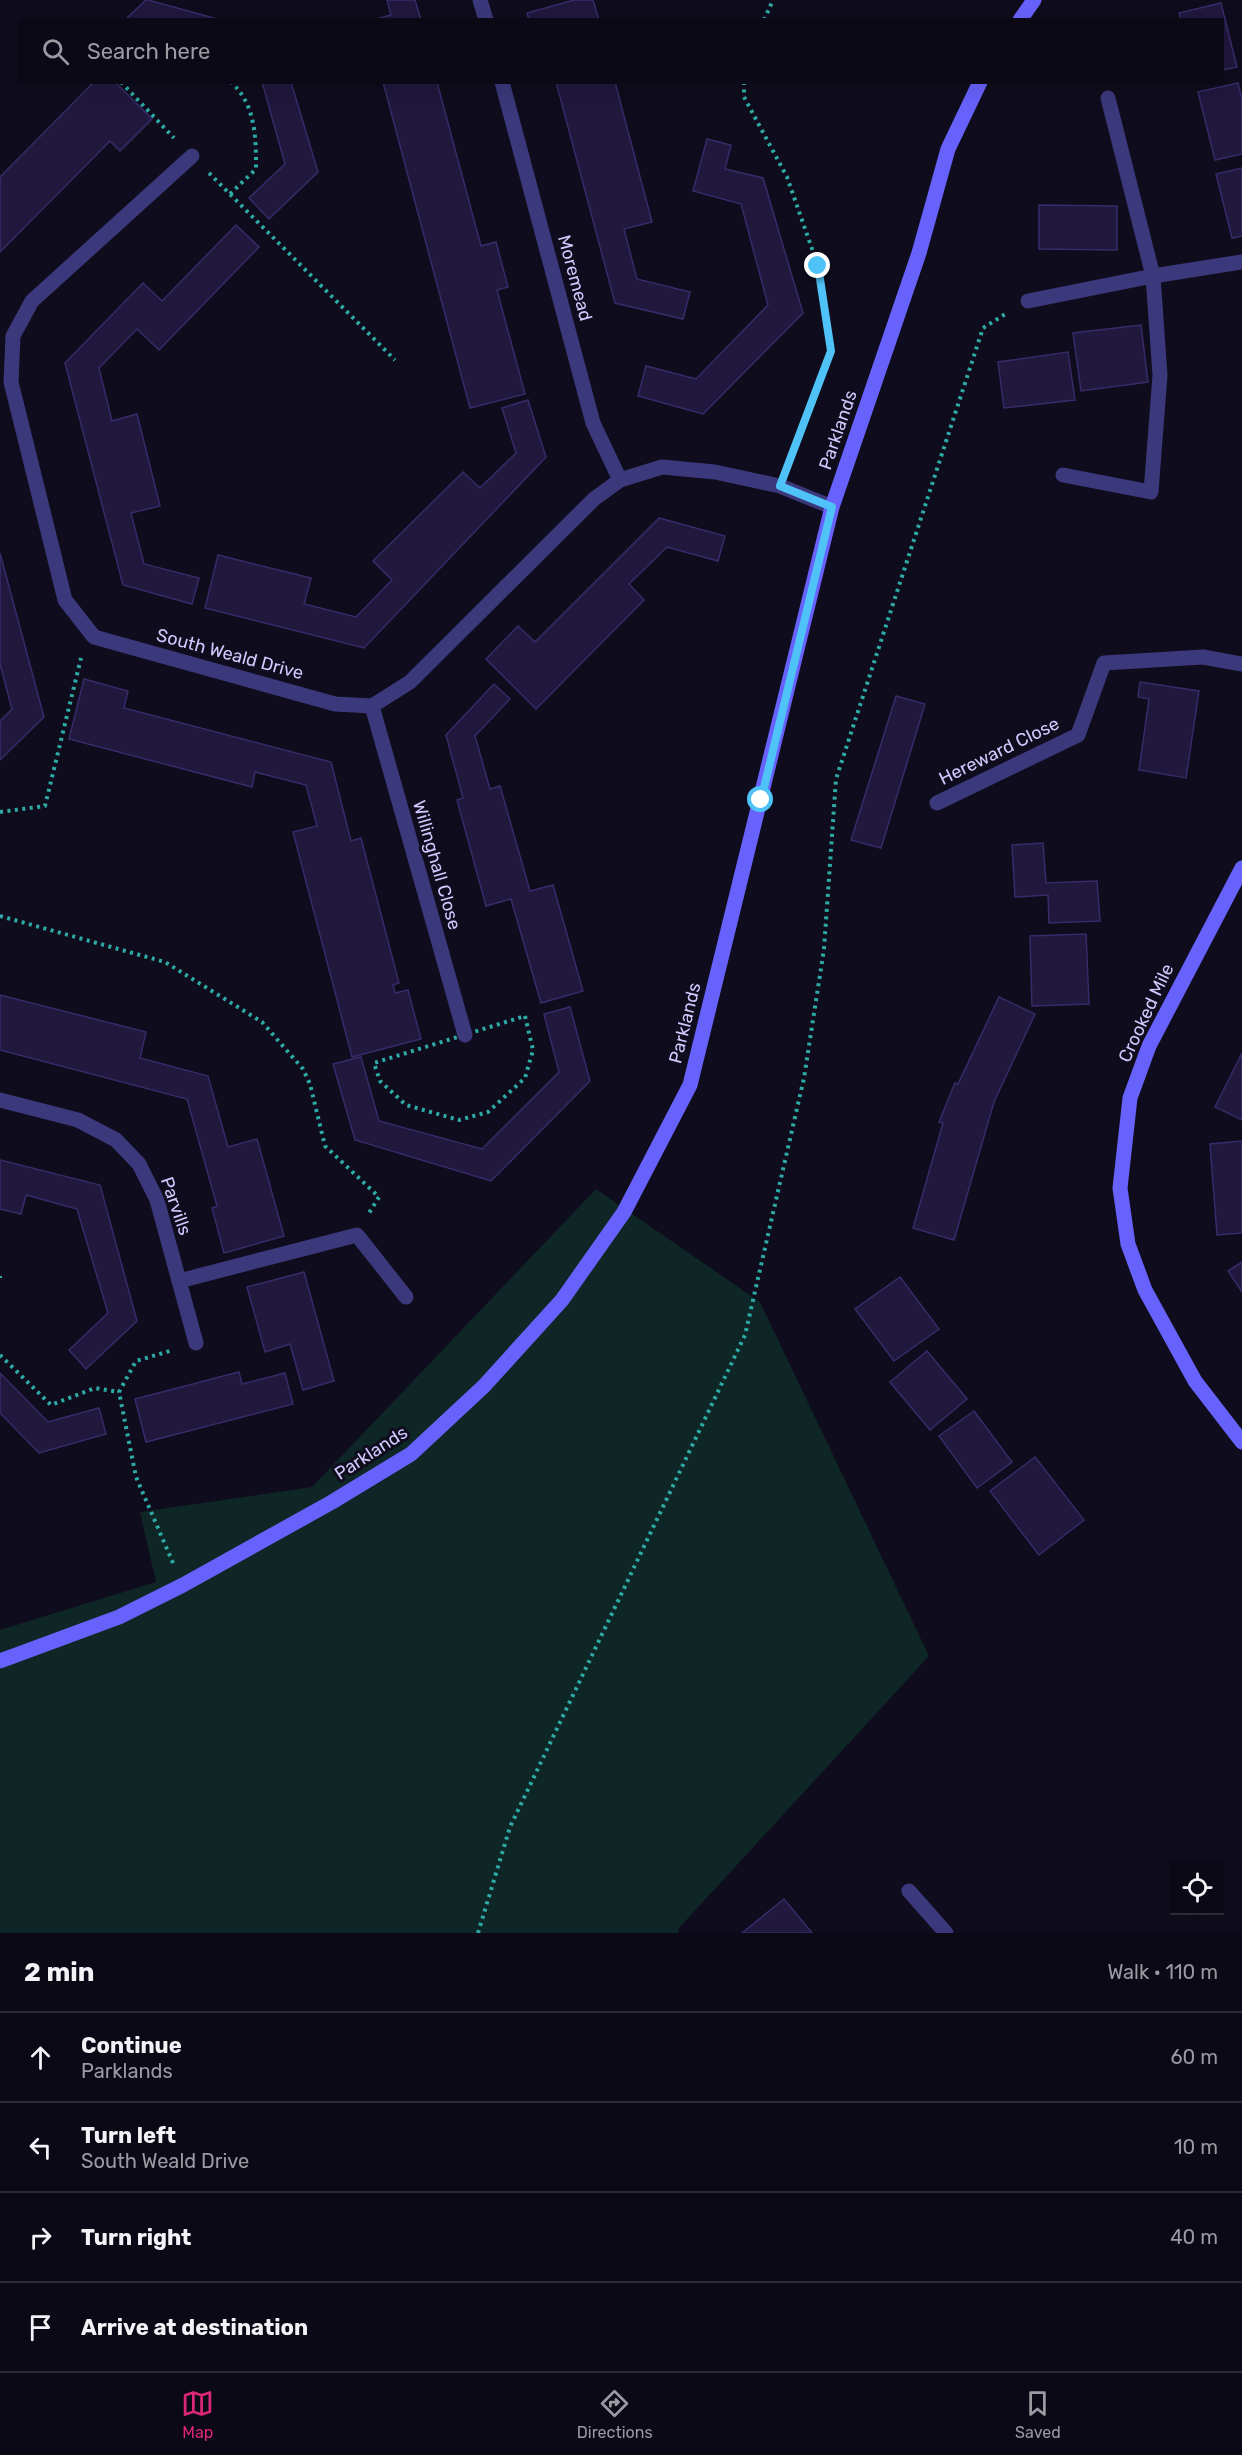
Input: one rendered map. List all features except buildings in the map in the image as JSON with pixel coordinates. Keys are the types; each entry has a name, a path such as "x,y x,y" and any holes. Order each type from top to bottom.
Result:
{"street":[{"path":"480,0 485,18"},
{"path":"1021,18 1034,0"},
{"name":"Moremead","path":"503,84 593,423 620,480"},
{"name":"Parklands","path":"0,1661 120,1617 183,1585 332,1502 411,1454 484,1386 562,1300 624,1212 690,1085 832,507 919,254 948,149 979,84"},
{"path":"1063,474 1151,492 1160,375 1153,276 1108,98"},
{"path":"94,637 65,600 11,382 13,336 32,301 192,156"},
{"path":"1028,301 1153,276 1242,262"},
{"path":"372,706 410,682 594,499 620,480 662,467 715,472 780,486 832,507"},
{"name":"South Weald Drive","path":"94,637 335,704 372,706"},
{"name":"Hereward Close","path":"937,803 1078,735 1104,663 1203,657 1242,664"},
{"name":"Willinghall Close","path":"372,706 465,1035"},
{"name":"Crooked Mile","path":"1242,868 1149,1046 1130,1098 1120,1188 1128,1244 1145,1290 1195,1382 1242,1442"},
{"name":"Parvills","path":"0,1101 78,1120 116,1140 140,1164 157,1200 196,1343"},
{"path":"179,1281 357,1235 406,1297"},
{"path":"909,1891 946,1933"}],"path":[{"path":"765,18 773,0"},
{"path":"123,84 395,360"},
{"path":"126,88 130,84"},
{"path":"230,194 256,169 256,132 243,93 233,84"},
{"path":"744,84 744,97 787,177 818,266 831,351 780,486"},
{"path":"478,1933 510,1827 745,1335 806,1066 824,949 836,778 983,328 1028,301"},
{"path":"0,812 45,806 82,655 94,637"},
{"path":"0,916 165,962 262,1022 303,1069 310,1084 325,1146 379,1197 357,1235"},
{"path":"525,1016 533,1050 525,1078 488,1112 459,1120 406,1105 380,1081 375,1063 465,1035 525,1016"},
{"path":"183,1585 136,1476 119,1392 136,1361 196,1343"},
{"path":"0,1355 51,1406 94,1388 119,1392"}],"green space":[{"path":"596,1189 760,1302 929,1656 679,1928 678,1933 0,1933 0,1630 156,1582 140,1512 312,1487"}],"route":[{"path":"761,800 832,507 780,486 831,351 818,266"}]}
